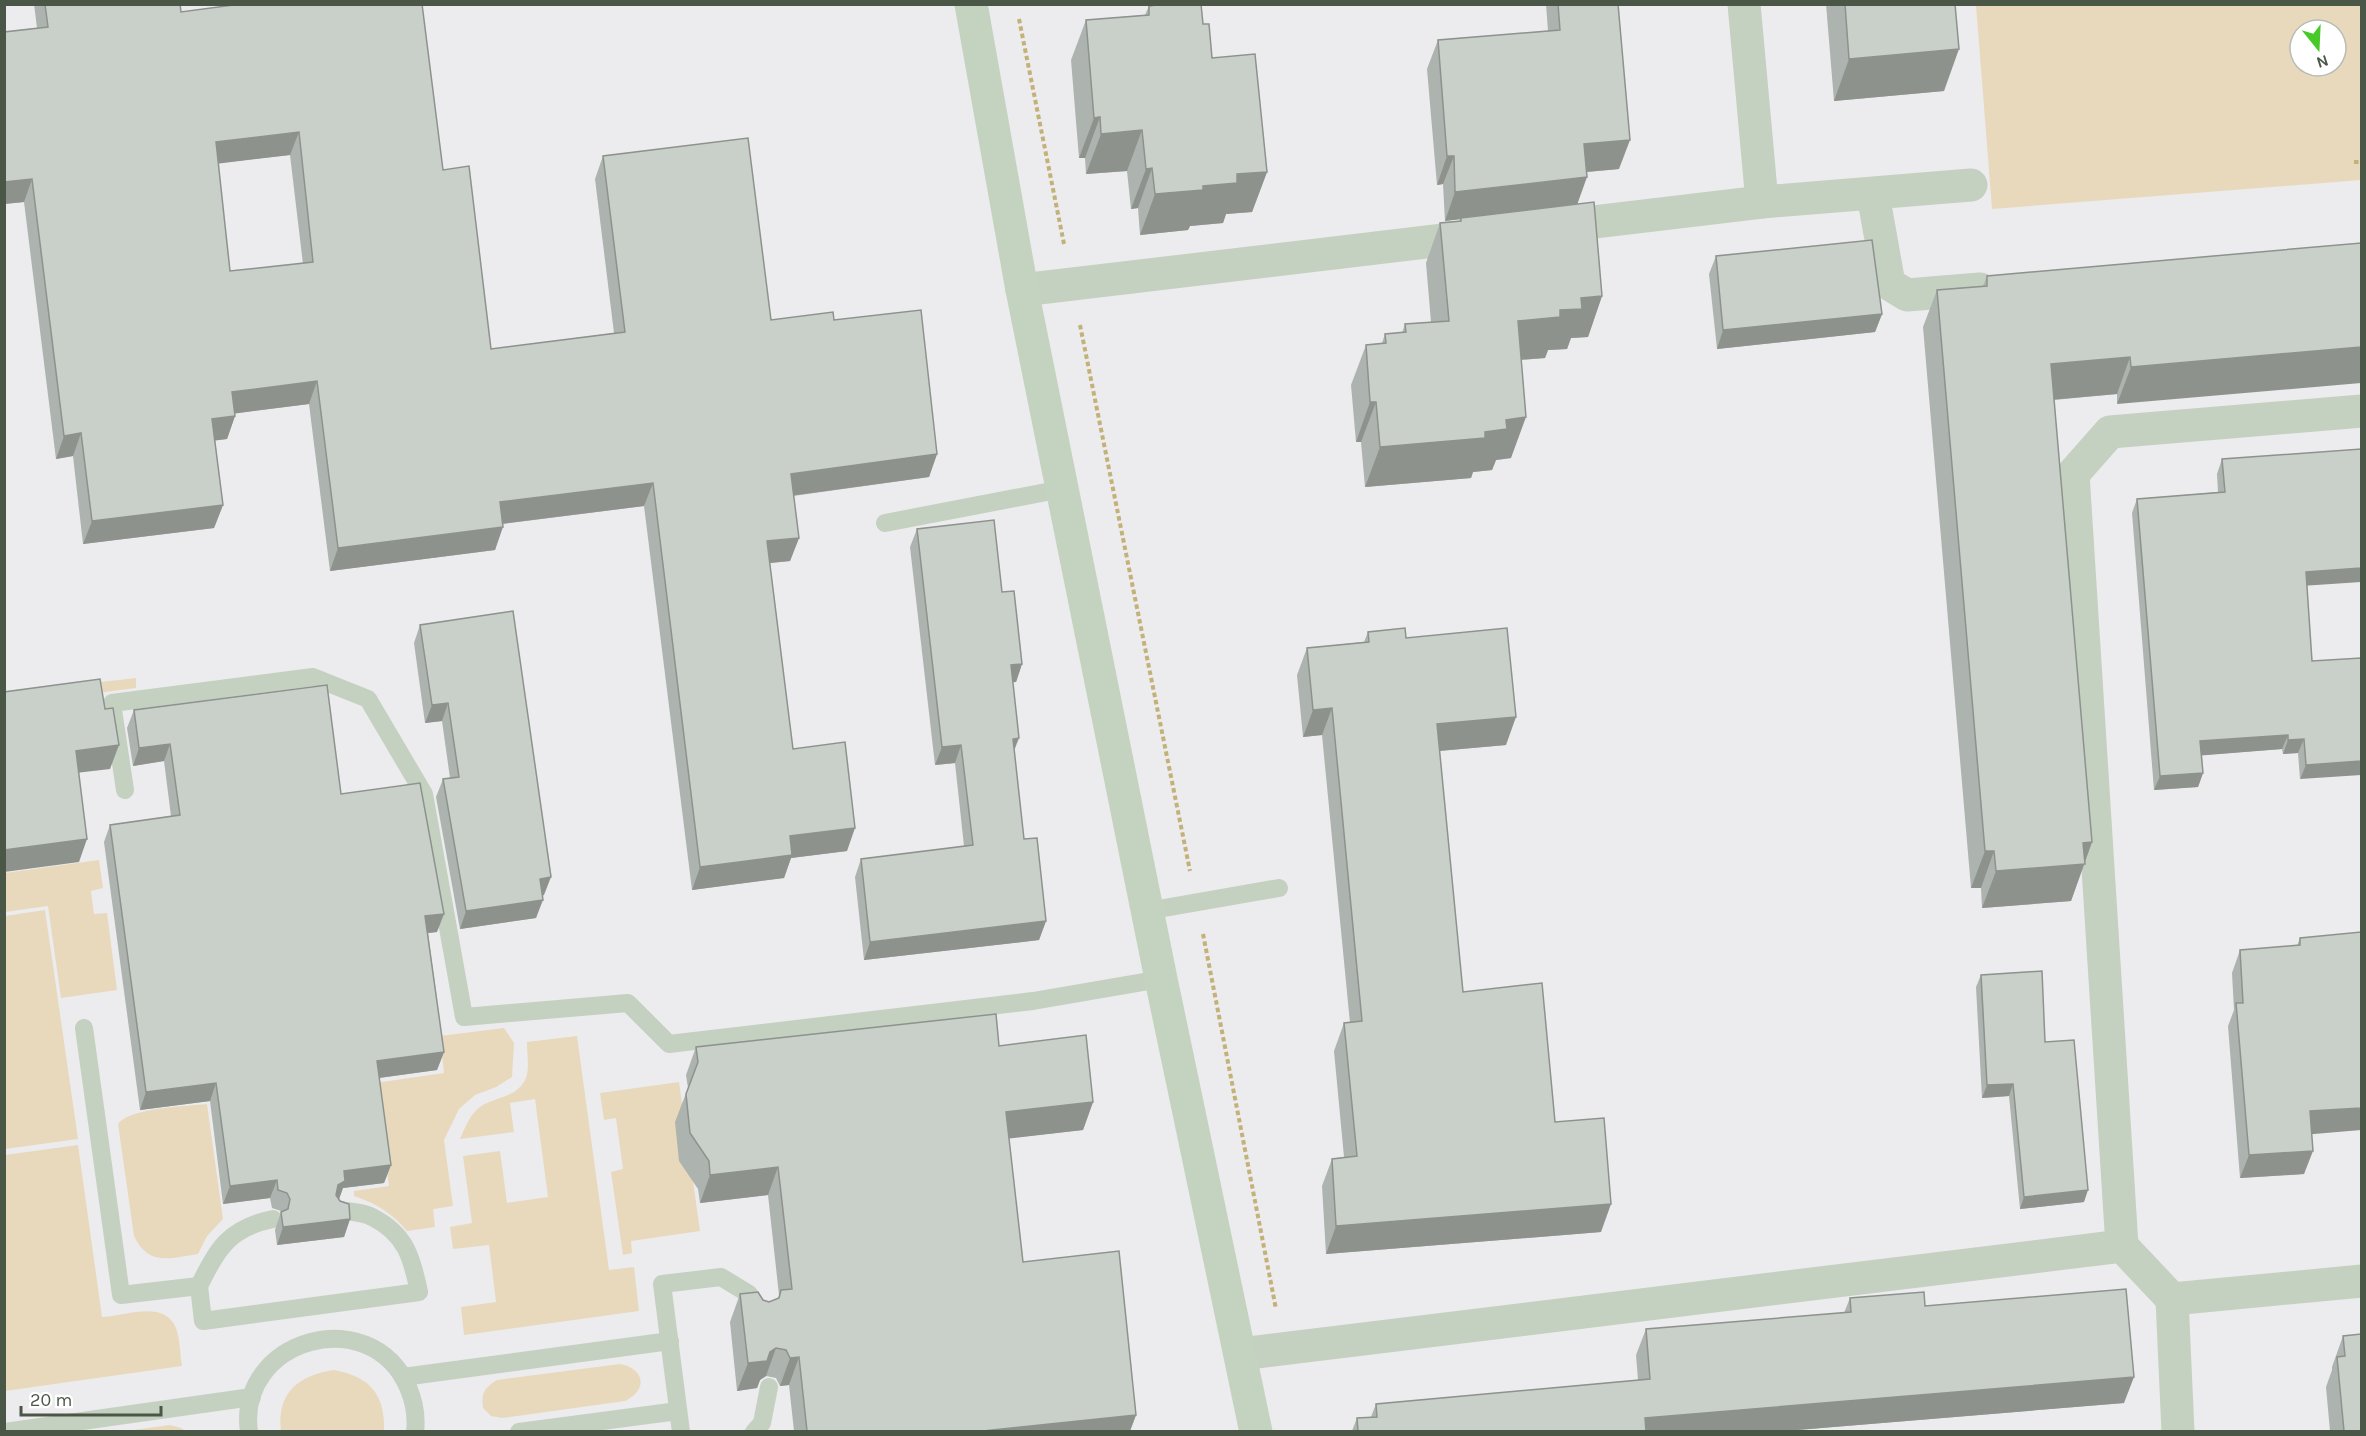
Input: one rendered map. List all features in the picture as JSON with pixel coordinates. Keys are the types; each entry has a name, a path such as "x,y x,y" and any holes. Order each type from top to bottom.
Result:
{"street":[{"path":"971,4 1022,290 1147,911 1256,1431"},
{"path":"1744,4 1762,202"},
{"path":"1022,290 1762,202 1971,185"},
{"path":"1873,194 1889,284 1907,295 2015,286"},
{"path":"2178,1431 2172,1299 2122,1246 2073,474 2110,432 2361,411"},
{"path":"1241,1354 2122,1246"},
{"path":"2172,1299 2361,1281"}],"lane":[{"path":"885,523 1062,489"},
{"path":"125,790 112,703 313,677 368,699 424,794 464,1017 628,1003 669,1044 1032,1001 1161,979"},
{"path":"1147,911 1279,888"},
{"path":"84,1028 122,1295 199,1286"},
{"path":"273,1219 252,1223 230,1236 214,1256 199,1286 203,1322 419,1292 412,1259 397,1234 371,1216 340,1210"},
{"path":"681,1431 662,1284 721,1277 749,1294 760,1319"},
{"path":"316,1307 321,1338"},
{"path":"249,1431 248,1421 252,1397 262,1375 278,1358 298,1345 321,1338 345,1338 368,1345 388,1358 404,1377 413,1398 415,1431"},
{"path":"404,1377 670,1341"},
{"path":"753,1431 762,1423 769,1387"},
{"path":"5,1431 252,1397"},
{"path":"519,1431 678,1411"}],"path":[{"path":"1018,16 1273,1287 1281,1349"},
{"path":"2354,162 2361,162"}],"shaded area":[{"path":"1976,5 2361,5 2361,180 1992,209"},
{"path":"136,678 136,688 5,705 4,693"},
{"path":"99,860 103,888 91,891 94,914 107,913 117,990 61,998 48,906 5,912 5,873"},
{"path":"45,910 78,1139 5,1149 5,916"},
{"path":"504,1028 514,1043 512,1077 496,1087 475,1095 459,1109 444,1140 453,1206 433,1209 435,1227 407,1231 384,1210 354,1196 354,1191 389,1186 375,1083 444,1073 440,1036"},
{"path":"577,1036 609,1270 634,1267 639,1311 464,1335 461,1307 496,1302 489,1245 453,1249 450,1227 472,1223 463,1156 500,1151 507,1203 548,1197 535,1099 510,1103 514,1132 460,1139 476,1110 510,1094 521,1086 527,1072 527,1042"},
{"path":"679,1082 700,1231 631,1241 632,1253 623,1255 611,1172 623,1169 616,1118 604,1120 600,1093"},
{"path":"207,1104 223,1219 207,1236 198,1254 169,1258 153,1256 140,1246 134,1236 118,1124 133,1114 146,1111"},
{"path":"78,1145 102,1317 143,1311 163,1314 176,1328 182,1366 5,1391 5,1155"},
{"path":"620,1364 635,1370 640,1380 637,1391 625,1401 502,1418 491,1416 483,1408 484,1391 497,1380"},
{"path":"334,1370 357,1377 373,1389 382,1407 384,1431 281,1431 280,1418 286,1396 301,1381 310,1376"},
{"path":"170,1425 185,1431 126,1431"}],"building":[{"path":"45,4 180,4 181,12 241,4 422,4 443,170 469,166 491,349 625,332 603,156 748,138 771,320 833,312 834,320 921,310 937,454 791,474 799,538 767,541 793,749 845,742 855,828 790,836 792,855 700,867 653,483 500,502 503,527 338,548 317,381 232,392 235,416 212,419 223,505 92,521 81,433 64,436 32,179 4,182 4,32 48,27","holes":["299,132 313,262 230,271 216,142"]},
{"path":"1201,4 1203,24 1209,24 1212,58 1255,54 1267,172 1237,174 1237,183 1203,186 1203,190 1155,194 1152,168 1146,169 1142,130 1101,134 1100,117 1094,118 1086,20 1149,15 1149,6"},
{"path":"1558,4 1618,4 1630,140 1584,144 1587,177 1455,192 1454,156 1447,156 1438,40 1560,30"},
{"path":"1845,4 1955,4 1959,49 1849,59"},
{"path":"1594,202 1602,296 1581,298 1582,309 1560,310 1560,317 1518,321 1526,417 1506,420 1507,429 1485,432 1485,438 1380,447 1376,402 1370,402 1366,345 1386,343 1385,334 1406,332 1405,324 1449,321 1440,223 1461,221 1461,218"},
{"path":"1872,240 1882,314 1723,330 1716,256"},
{"path":"2361,243 2361,347 2131,367 2130,357 2051,364 2092,842 2083,843 2085,864 1996,871 1994,851 1985,851 1937,290 1987,286 1987,276"},
{"path":"2361,449 2361,568 2306,572 2312,661 2361,658 2361,761 2306,765 2304,739 2288,740 2288,735 2200,741 2203,773 2160,776 2137,499 2225,492 2222,459"},
{"path":"994,520 1002,592 1014,591 1022,664 1011,665 1019,738 1013,739 1024,839 1037,838 1046,921 870,942 861,859 973,845 961,745 942,747 917,529"},
{"path":"513,611 551,877 540,879 543,900 466,911 443,779 459,777 448,703 432,705 420,625"},
{"path":"1405,628 1406,638 1507,628 1516,717 1437,724 1463,992 1542,983 1555,1122 1604,1118 1611,1204 1336,1226 1332,1159 1357,1156 1344,1023 1362,1021 1332,708 1313,710 1307,648 1369,642 1368,632"},
{"path":"100,679 105,709 113,708 119,745 76,751 87,839 4,850 4,692"},
{"path":"327,685 341,794 420,783 444,914 425,916 444,1052 377,1061 391,1165 344,1171 345,1181 338,1185 336,1195 340,1201 349,1204 350,1219 283,1227 281,1212 288,1209 290,1199 287,1193 278,1190 277,1180 230,1186 216,1083 146,1092 110,825 180,815 170,744 139,748 134,710"},
{"path":"2361,932 2361,1108 2310,1111 2313,1151 2249,1155 2236,1003 2243,1003 2240,950 2300,945 2300,938"},
{"path":"2042,971 2045,1042 2074,1040 2088,1190 2024,1197 2013,1084 1987,1085 1981,975"},
{"path":"996,1014 999,1046 1086,1035 1093,1102 1006,1112 1023,1262 1119,1251 1136,1415 983,1431 807,1431 799,1357 790,1358 786,1350 776,1348 770,1352 767,1361 748,1363 740,1294 758,1292 763,1300 769,1302 779,1298 781,1290 792,1289 778,1167 710,1175 709,1161 690,1133 686,1094 698,1062 696,1047"},
{"path":"2126,1289 2134,1377 1645,1418 1646,1431 1358,1431 1357,1418 1377,1417 1376,1404 1650,1379 1646,1329 1851,1312 1850,1298 1924,1292 1925,1306"},
{"path":"2361,1334 2361,1431 2344,1431 2337,1357 2345,1356 2343,1336"}]}
